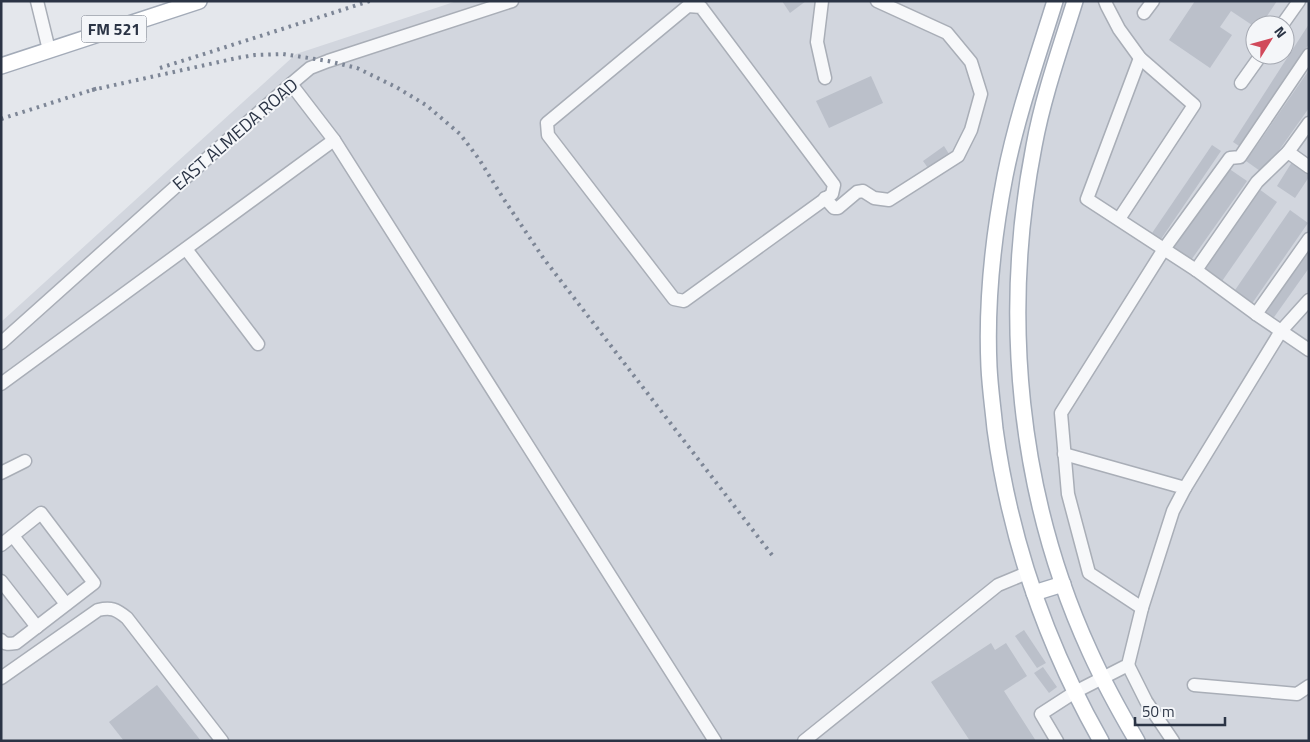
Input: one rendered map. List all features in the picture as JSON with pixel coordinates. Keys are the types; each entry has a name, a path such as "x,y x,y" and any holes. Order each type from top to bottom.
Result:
{"main road":[{"name":"FM 521","path":"1,66 178,5 199,1"},
{"path":"1054,1 1011,148 998,217 991,281 988,348 990,386 1000,460 1012,518 1027,574 1050,636 1075,692 1101,741"},
{"path":"1075,1 1043,105 1030,167 1023,220 1019,282 1018,339 1022,394 1029,449 1045,524 1063,584 1089,651 1137,741"},
{"path":"1034,593 1063,584"}],"street":[{"path":"37,1 49,50"},
{"name":"EAST ALMEDA ROAD","path":"1,343 310,68 328,60 512,1"},
{"path":"822,1 817,42 825,78"},
{"path":"825,198 834,208 838,208 857,192 863,190 874,198 889,200 958,156 971,130 981,94 971,62 947,33 877,1"},
{"path":"1105,1 1119,29 1140,58 1194,105 1119,219"},
{"path":"1144,13 1152,1"},
{"path":"1289,15 1299,1"},
{"path":"688,6 700,7 834,184 832,194 825,198 684,301 674,299 548,135 547,123 688,6"},
{"path":"1142,608 1089,573 1068,494 1061,414 1164,249 1230,158 1240,157 1309,55"},
{"path":"1140,58 1088,199 1196,270 1309,350"},
{"path":"1241,83 1254,65"},
{"path":"291,84 334,140 715,741"},
{"path":"1196,270 1257,182 1288,152 1309,123"},
{"path":"1,384 334,140"},
{"path":"1288,152 1309,167"},
{"path":"1256,314 1309,239"},
{"path":"186,248 258,344"},
{"path":"1173,741 1146,701 1128,665 1142,608 1173,511 1184,488 1281,331 1309,300"},
{"path":"1064,454 1184,488"},
{"path":"1,473 25,461"},
{"path":"1,545 42,513 94,583 16,643 9,644 1,640"},
{"path":"13,536 66,604"},
{"path":"804,741 998,585 1027,574"},
{"path":"1,581 37,627"},
{"path":"1,678 98,610 107,608 118,610 127,618 222,741"},
{"path":"1057,741 1041,714 1075,692 1128,665"},
{"path":"1194,685 1297,694 1309,686"}],"shaded area":[{"path":"457,1 1309,1 1309,741 1,741 1,322 296,54"}],"building":[{"path":"782,1 806,1 790,13"},
{"path":"1195,1 1277,1 1268,15 1245,15 1245,20 1231,11 1220,27 1232,35 1210,68 1169,40"},
{"path":"1309,24 1309,44 1242,148 1233,142 1283,65 1295,65 1295,46"},
{"path":"1309,70 1309,108 1263,173 1246,161"},
{"path":"871,76 883,103 829,128 816,101"},
{"path":"1212,145 1221,151 1159,242 1150,236"},
{"path":"944,146 949,154 928,168 923,161"},
{"path":"1292,162 1309,173 1309,177 1295,198 1277,186"},
{"path":"1228,168 1247,181 1189,263 1171,250"},
{"path":"1259,189 1277,202 1220,284 1202,271"},
{"path":"1290,210 1308,223 1251,305 1233,293"},
{"path":"1309,248 1309,268 1272,320 1263,314"},
{"path":"1024,630 1046,663 1037,668 1015,636"},
{"path":"991,643 995,650 1006,643 1027,676 1004,691 1036,741 970,741 931,682"},
{"path":"1043,667 1057,687 1049,693 1034,673"},
{"path":"157,685 201,741 124,741 109,722"}],"railway":[{"path":"160,68 370,1"},
{"path":"92,90 237,58 283,54 357,68 396,87 426,105 460,134 479,159 544,259 772,555"},
{"path":"1,119 98,88"}]}
